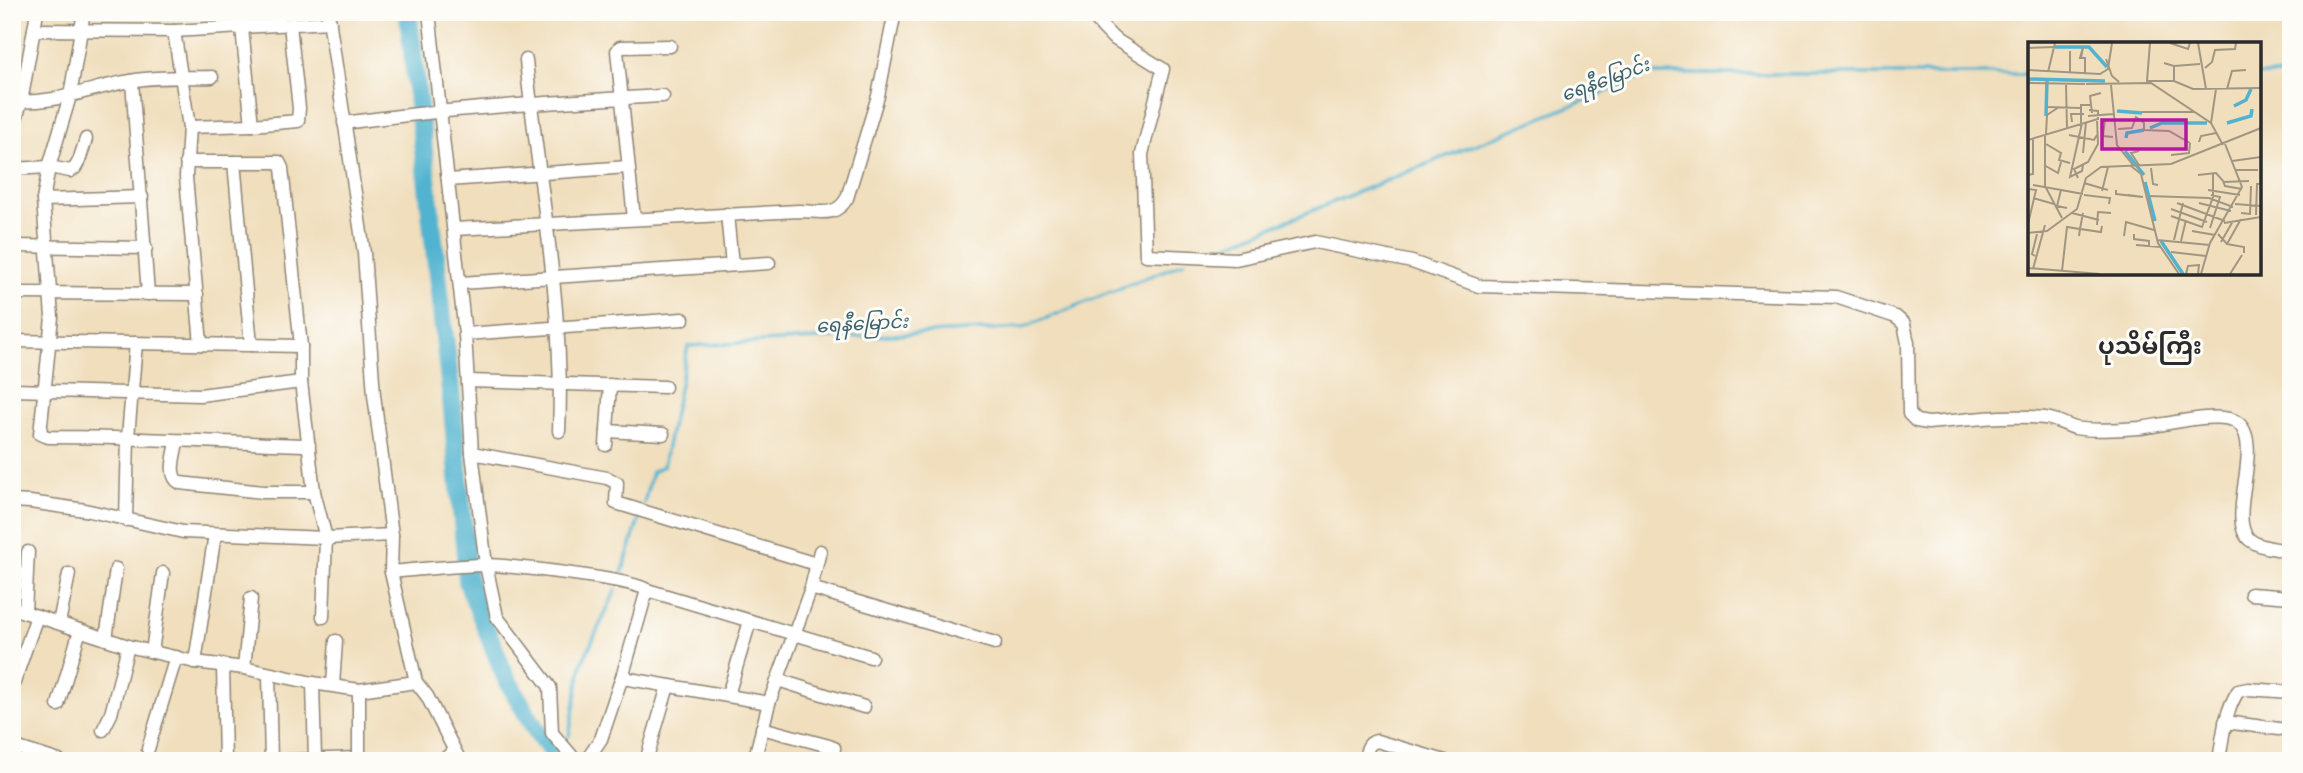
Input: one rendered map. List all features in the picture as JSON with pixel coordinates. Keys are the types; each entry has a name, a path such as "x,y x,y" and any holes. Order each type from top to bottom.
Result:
{"street":[{"path":"12,132 37,12"},
{"path":"85,12 70,96 49,167 43,200 51,294 51,342 39,430 42,435 48,437 128,437 177,442 309,445"},
{"path":"270,12 271,26"},
{"path":"429,12 460,284 469,381 472,453 486,565 497,617 550,687 552,733 576,761"},
{"path":"454,229 727,214 835,211 843,206 847,198 878,96 895,12"},
{"path":"1088,12 1113,38 1163,69 1142,154 1146,255 1236,259 1315,242 1412,262 1479,286 1836,297 1896,317 1904,324 1908,343 1909,414 1916,421 1928,423 2010,417 2045,418 2075,428 2091,429 2141,428 2187,419 2230,418 2237,421 2244,429 2248,449 2242,516 2247,537 2252,542 2291,551"},
{"path":"34,30 174,31 290,25 329,17 363,253 374,394 392,535 391,572 416,682 427,696 457,756 442,761"},
{"path":"189,127 299,121 290,25"},
{"path":"242,28 253,125"},
{"path":"174,31 189,127 186,177 201,344"},
{"path":"634,219 620,98 618,48 670,46"},
{"path":"526,60 552,277 561,384 559,431"},
{"path":"17,102 53,100 132,81 212,78"},
{"path":"132,81 148,294"},
{"path":"344,123 440,111 663,96"},
{"path":"12,169 49,167 70,171 75,168 86,139"},
{"path":"186,162 279,162 282,168 301,346 301,382 314,492 326,538 323,617"},
{"path":"234,162 251,345"},
{"path":"448,180 628,167"},
{"path":"43,200 142,197"},
{"path":"727,214 732,265"},
{"path":"12,246 146,248"},
{"path":"460,284 769,263"},
{"path":"12,293 197,293"},
{"path":"465,334 683,319"},
{"path":"12,341 301,346"},
{"path":"126,520 128,437 136,343"},
{"path":"469,381 665,387"},
{"path":"12,390 200,395 301,382"},
{"path":"606,445 610,385"},
{"path":"607,431 663,434"},
{"path":"177,442 172,474 174,480 180,483 263,492 314,492"},
{"path":"472,453 607,478 617,483 616,503 818,557 811,588 769,704 754,761"},
{"path":"12,502 85,510 183,532 326,538 392,535"},
{"path":"195,662 215,534"},
{"path":"12,688 25,612 28,552"},
{"path":"391,572 486,565 610,580 643,586 647,590 871,657"},
{"path":"106,639 116,569"},
{"path":"152,652 163,572"},
{"path":"59,623 69,574"},
{"path":"811,588 995,643"},
{"path":"586,761 601,739 647,590"},
{"path":"2251,594 2291,597"},
{"path":"244,668 251,598"},
{"path":"25,612 128,646 195,662 244,668 359,690 416,682"},
{"path":"728,695 750,621"},
{"path":"58,705 80,630"},
{"path":"333,685 336,641"},
{"path":"103,730 111,714 128,646"},
{"path":"148,749 176,657"},
{"path":"223,665 225,761"},
{"path":"269,674 270,761 359,759 359,690"},
{"path":"623,674 629,679 769,704"},
{"path":"778,680 864,707"},
{"path":"313,683 315,759"},
{"path":"646,761 668,686"},
{"path":"2219,761 2225,722 2238,691 2249,689 2291,692"},
{"path":"2225,722 2279,729"},
{"path":"762,729 830,746 834,748 832,761"},
{"path":"1365,761 1368,746 1377,741 1444,761"},
{"path":"12,746 50,760"}],"waterway":[{"path":"408,12 452,404 468,583 505,676 540,737 561,761"},
{"name":"ရေနီမြောင်း","path":"1217,249 1650,74 2028,74"},
{"name":"ရေနီမြောင်း","path":"2261,75 2291,75"},
{"name":"ရေနီမြောင်း","path":"644,503 652,472 663,466 688,346 1022,328 1185,262"},
{"name":"ရေနီမြောင်း","path":"622,573 639,519"},
{"name":"ရေနီမြောင်း","path":"569,736 582,663 616,590"}],"district":[{"name":"ပုသိမ်ကြီး","path":"2150,346"}]}
